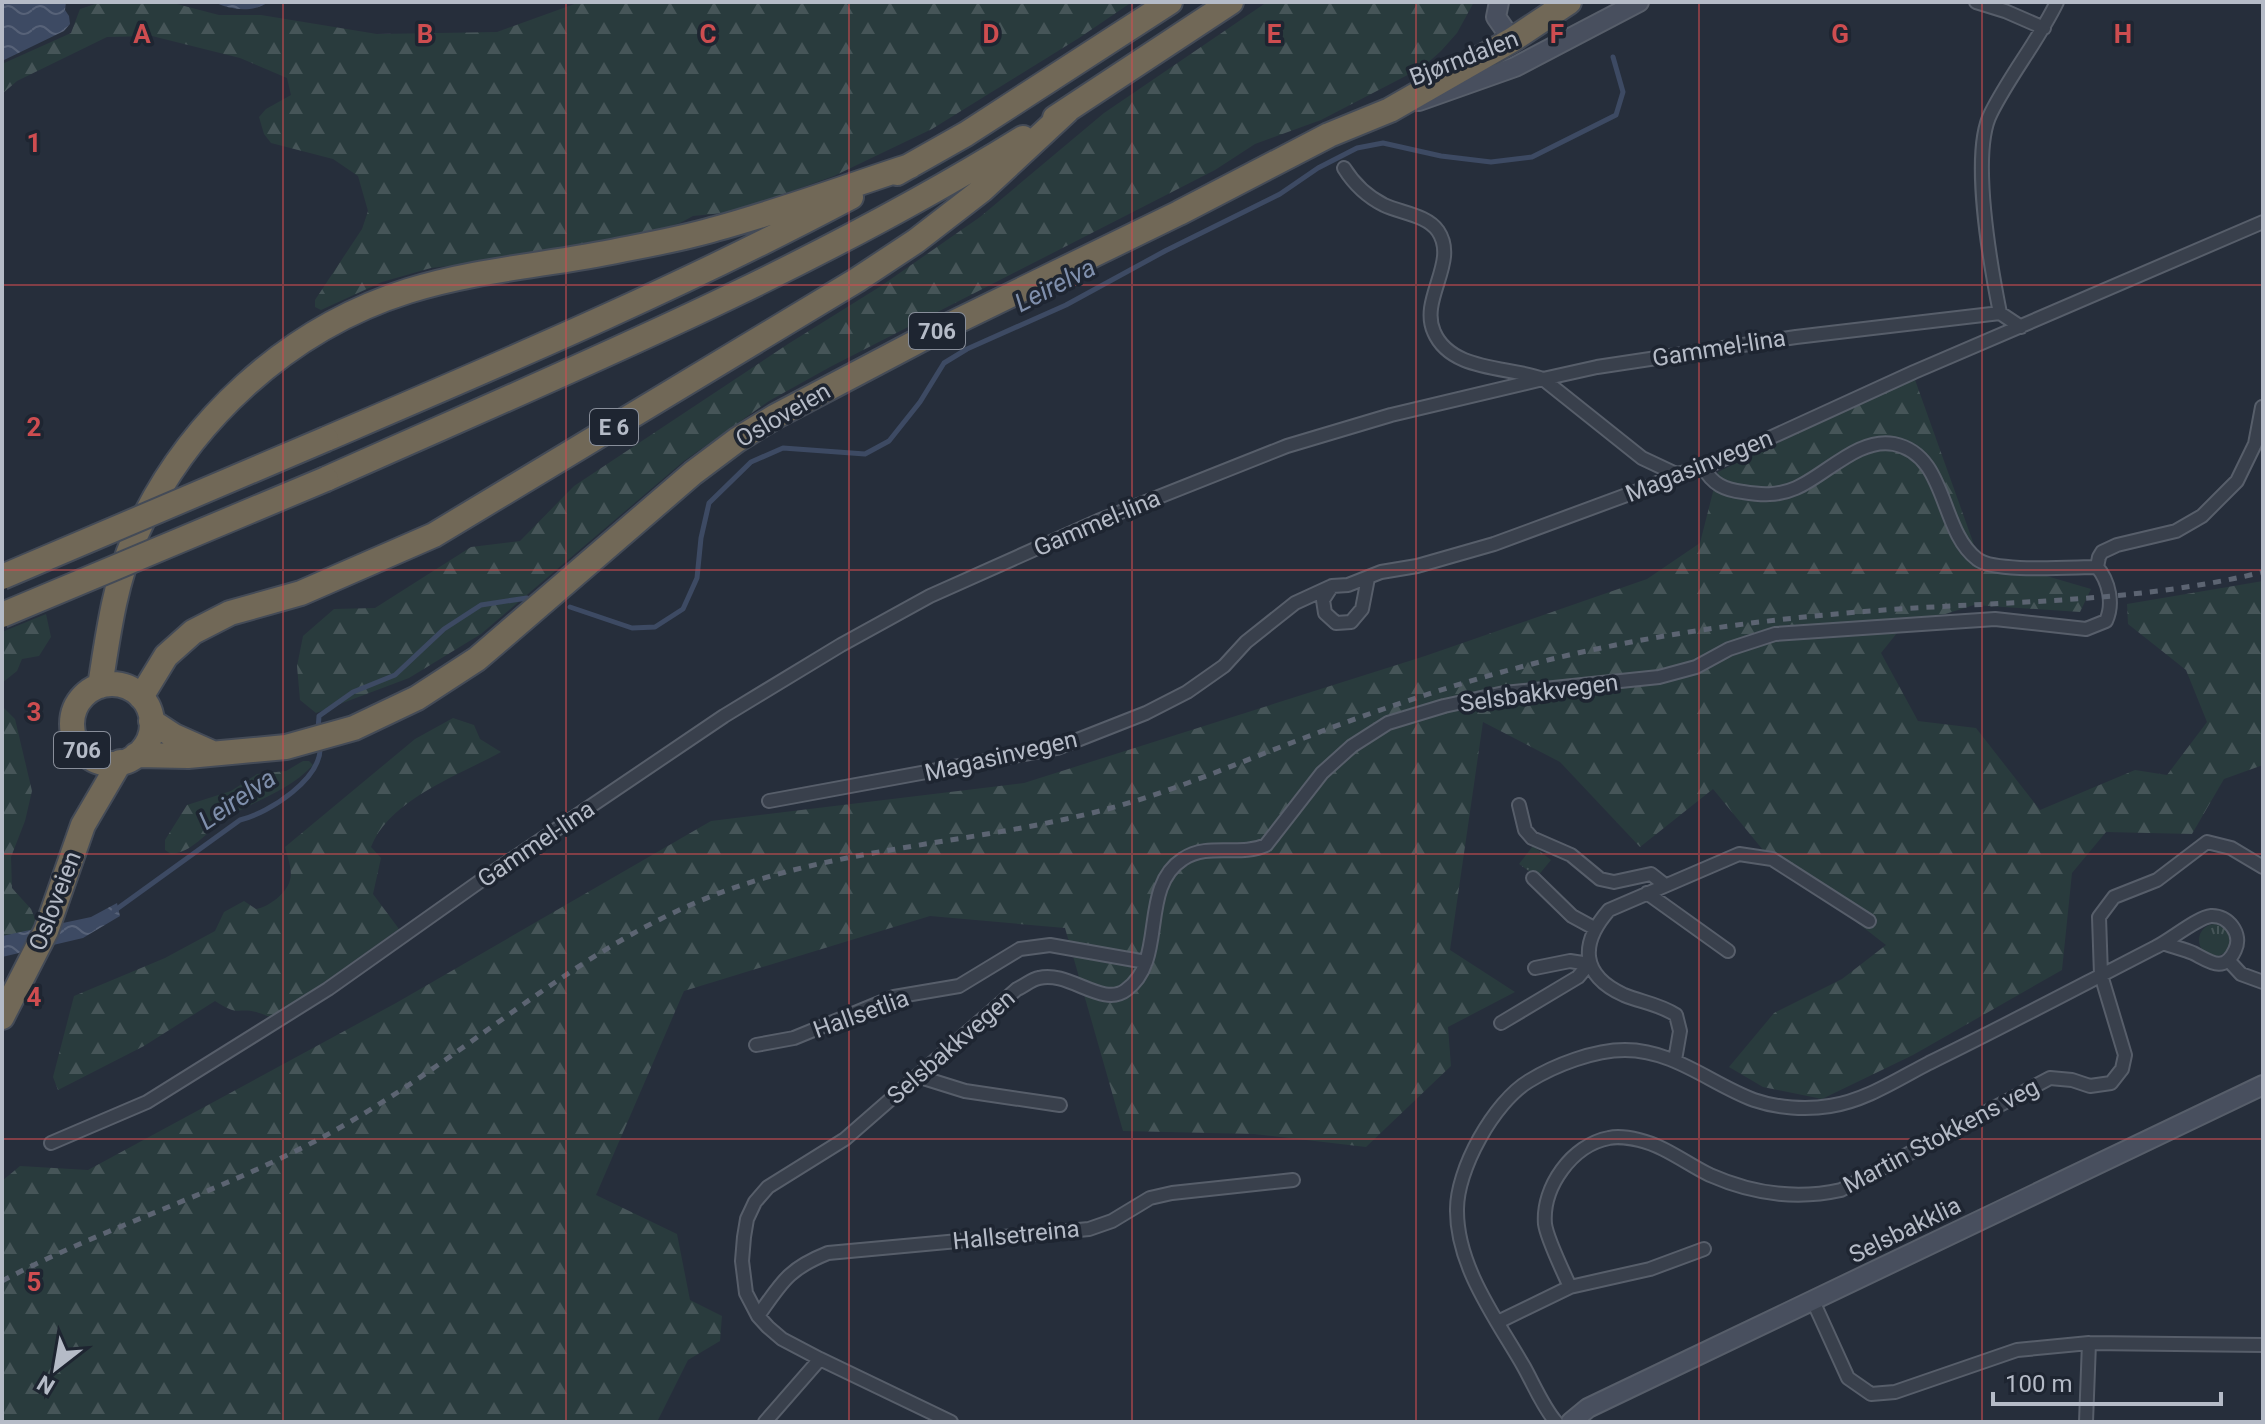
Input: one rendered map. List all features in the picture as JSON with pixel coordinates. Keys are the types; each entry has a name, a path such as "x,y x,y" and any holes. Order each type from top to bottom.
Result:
{"highway":[{"path":"2,577 699,276 966,134 1170,2"},
{"name":"E 6","path":"2,615 326,479 716,306 980,165 1231,2"},
{"name":"706","path":"1390,110 1512,40 1569,2"},
{"name":"Osloveien","path":"83,825 128,759 286,747 354,728 417,698 465,667 526,618 693,473 776,416 939,330 1179,213 1329,135 1390,110"},
{"name":"E 6","path":"141,697 166,656 193,632 230,613 301,593 434,535 857,280 916,241 982,190 1067,111"},
{"path":"151,721 141,697 118,684 100,686 115,597 134,539 161,489 190,445 222,407 259,373 319,330 407,291 714,230 910,166"},
{"name":"706","path":"100,686 85,694 75,709 72,729 80,748 97,761 128,759 149,739 151,721"},
{"name":"Osloveien","path":"151,721 174,736 212,753"},
{"name":"Osloveien","path":"2,1017 46,931 83,825 86,785 80,748"}],"street":[{"name":"Bjørndalen","path":"1499,2 1496,17 1512,40"},
{"name":"Bjørndalen","path":"1390,110 1515,67 1639,2"},
{"path":"1976,2 2044,28"},
{"path":"2057,2 1990,114 1981,139 1983,190 2000,313 2021,327 2263,222"},
{"path":"1344,168 1361,191 1382,204 1428,221 1443,240 1444,258 1430,319 1434,334 1446,349 1461,359 1543,379 1642,458 1676,474"},
{"name":"Gammel-lina","path":"51,1143 147,1102 328,989 486,877 724,716 930,596 1098,521 1287,446 1391,415 1543,379 1597,367 1796,337 2000,313"},
{"name":"Magasinvegen","path":"769,801 958,769 1057,748 1146,713 1187,692 1224,666 1246,642 1295,603 1332,586 1494,544 1676,474 1704,468 2021,327"},
{"path":"1704,468 1709,479 1720,486 1760,495 1776,494 1797,488 1856,451 1894,444 1924,463 1938,483 1951,526 1977,559 1998,567 2097,567 2102,552 2117,545 2176,531 2202,516 2237,481 2255,444 2262,407"},
{"name":"Selsbakkvegen","path":"951,1422 782,1339 758,1316 746,1293 742,1261 747,1219 755,1202 768,1187 845,1139 1017,989 1038,978 1063,977 1105,996 1123,993 1136,982 1146,962 1161,887 1170,868 1186,857 1209,850 1254,851 1266,845 1322,773 1352,746 1388,723 1444,706 1504,693 1659,677 1696,667 1729,649 1775,634 1995,619 2086,629 2106,621 2109,614 2106,577 2097,567"},
{"path":"1332,586 1323,600 1325,613 1336,623 1351,622 1362,609 1368,578"},
{"path":"1519,805 1525,830 1532,838 1571,855 1600,879 1614,882 1651,874 1665,885"},
{"name":"Martin Stokkens veg","path":"1570,1287 1545,1225 1549,1194 1563,1167 1585,1147 1610,1137 1640,1140 1710,1175 1750,1189 1800,1196 1841,1190 2050,1078 2090,1086 2111,1083 2122,1069 2125,1055 2101,975 2099,917 2114,897 2157,880 2207,842 2231,848 2263,867"},
{"path":"1501,1023 1578,977 1589,964 1589,946 1594,928 1609,910 1739,854 1772,859 1869,921"},
{"path":"1533,878 1572,916 1594,928"},
{"path":"1647,893 1728,951"},
{"path":"1556,1422 1467,1263 1456,1209 1465,1168 1489,1120 1526,1082 1571,1060 1625,1050 1675,1060 1754,1100 1783,1107 1830,1106 1863,1096 2163,943 2208,916 2222,918 2233,926 2238,937 2237,948 2229,961 2218,964 2207,963 2194,953 2163,943"},
{"name":"Hallsetlia","path":"756,1045 794,1038 888,998 959,986 1020,949 1050,945 1146,962"},
{"path":"1535,968 1570,961 1589,964 1606,984 1624,995 1663,1007 1676,1015 1680,1031 1675,1060"},
{"path":"2229,961 2241,974 2263,982"},
{"path":"917,1076 965,1091 1060,1105"},
{"name":"Selsbakklia","path":"1571,1422 1588,1408 2263,1085"},
{"name":"Hallsetreina","path":"758,1316 780,1285 800,1265 828,1253 1089,1229 1112,1221 1150,1198 1293,1180"},
{"path":"1498,1322 1570,1287 1650,1269 1704,1249"},
{"path":"1813,1301 1848,1378 1871,1394 1895,1392 2017,1350 2089,1343 2263,1345"},
{"path":"2086,1422 2089,1343"},
{"path":"765,1422 820,1359"}],"green space":[{"path":"101,2 169,2 219,15 261,15 377,34 497,32 580,2 1132,2 932,129 834,176 733,212 693,216 600,248 431,268 382,282 321,310 315,307 315,300 362,229 368,211 358,176 333,159 271,143 264,134 259,117 266,109 291,95 287,78 240,58 152,36 107,37 17,81 2,94 2,64 71,33 80,9"},
{"path":"1267,2 1474,2 1457,33 1423,67 1321,120 1255,144 1215,170 769,401 684,461 481,634 409,678 316,713 300,700 297,666 303,636 334,609 375,608 471,547 520,541 574,486 881,286 980,217 1104,113"},
{"path":"1914,377 1978,556 2091,589 2080,612 1974,605 1901,628 1881,653 1918,721 1976,728 2040,810 2135,770 2167,775 2207,722 2186,670 2128,624 2127,604 2263,581 2263,765 2224,779 2192,834 2106,832 2072,873 2062,970 1913,1055 1822,1099 1763,1087 1729,1067 1774,1013 1842,979 1886,945 1763,850 1713,789 1640,847 1560,762 1483,722 1450,950 1515,992 1448,1027 1451,1066 1366,1147 1254,1134 1123,1131 1065,928 930,916 684,991 596,1195 677,1234 690,1300 722,1316 720,1341 688,1360 657,1422 2,1422 2,1181 20,1166 88,1170 396,1003 711,821 1024,783 1425,656 1647,579 1700,543 1718,472"},
{"path":"46,614 51,637 39,656 22,659 17,671 2,683 2,632"},
{"path":"2,706 15,719 32,791 25,821 11,857 12,888 31,909 36,921 32,931 3,936"},
{"path":"453,718 474,725 480,739 501,752 427,790 409,802 380,830 371,847 381,858 373,894 399,929 277,1016 234,1010 215,1001 144,1046 58,1090 53,1077 74,996 165,958 215,931 224,912 244,901 256,909 272,902 285,890 291,876 285,847 415,739"},
{"path":"303,761 313,765 292,783 234,814 186,850 171,854 165,850 165,840 187,805 231,791 257,774 286,771"},
{"path":"1533,846 1551,860 1537,877 1519,864"},
{"path":"2215,924 2226,929 2231,940 2226,951 2215,956 2204,951 2199,940 2204,929"}],"water":[{"path":"2,2 66,2 65,10 70,24 64,31 2,61"},
{"path":"214,2 269,2 256,8 242,9"},
{"path":"117,903 120,916 83,938 2,957 2,936 91,917"}],"waterway":[{"name":"Leirelva","path":"570,607 632,628 655,627 683,609 697,578 709,503 751,462 783,448 865,454 889,441 920,402 944,363 967,349 1066,305 1280,194 1318,168 1357,148 1383,143 1441,156 1491,162 1532,157 1616,115 1623,92 1613,57"},
{"name":"Leirelva","path":"318,730 319,716 353,692 395,675 444,629 481,605 527,598"},
{"name":"Leirelva","path":"114,911 240,820 265,810 292,792 313,769 319,757 320,744"}],"railway":[{"path":"2,1281 311,1143 395,1094 600,953 688,906 739,886 844,859 1058,821 1111,808 1435,692 1535,663 1612,646 1741,624 1915,608 2134,594 2263,572"}]}
